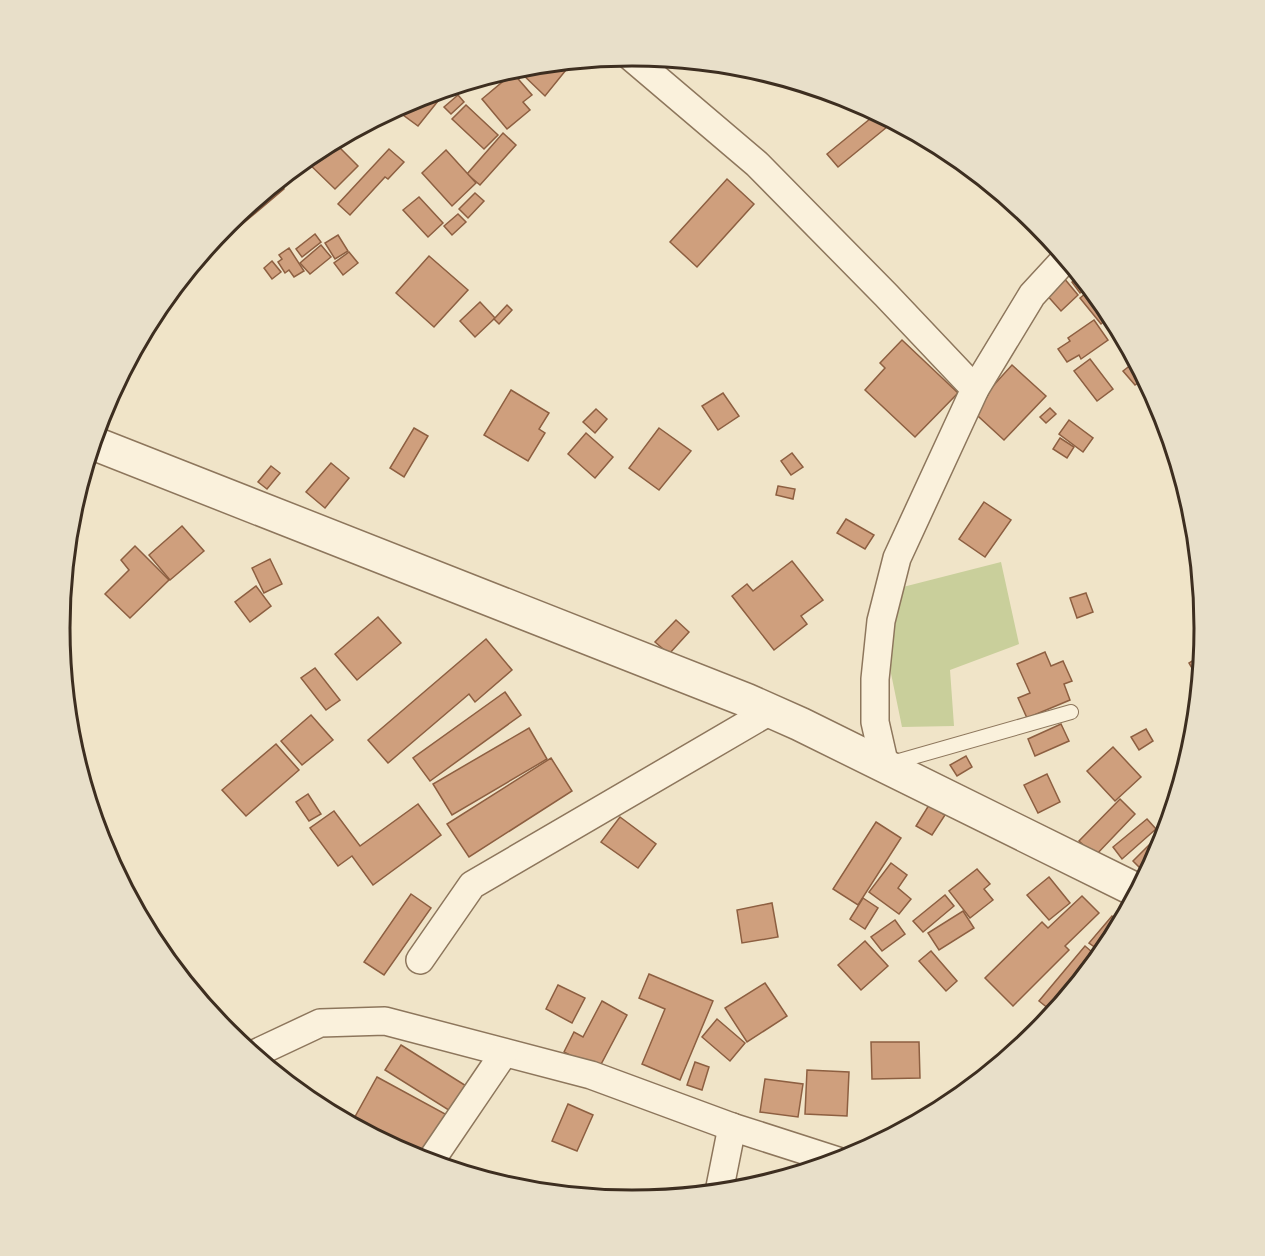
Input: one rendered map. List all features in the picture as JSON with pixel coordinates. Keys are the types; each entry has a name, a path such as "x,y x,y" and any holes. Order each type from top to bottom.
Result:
{"street":[{"path":"642,66 757,164 975,389"},
{"path":"885,766 875,722 875,679 882,621 897,558 929,484 975,389 1032,295 1061,264"},
{"path":"101,445 770,711 1131,888"},
{"path":"420,960 472,885 770,711"},
{"path":"261,1050 320,1023 386,1021 591,1075 732,1127 823,1156"},
{"path":"436,1154 504,1053"},
{"path":"720,1183 732,1127"}],"lane":[{"path":"885,766 1071,712"}],"green space":[{"path":"1001,562 1019,644 950,670 954,726 902,727 887,654 899,588"}],"building":[{"path":"566,70 545,96 525,77"},
{"path":"518,78 532,95 523,102 530,110 507,129 482,99 503,81"},
{"path":"458,95 464,102 451,114 444,107"},
{"path":"438,101 418,126 403,115"},
{"path":"466,105 498,135 484,149 452,119"},
{"path":"870,119 887,127 838,167 827,154"},
{"path":"503,133 516,145 480,185 467,174"},
{"path":"340,148 358,166 335,189 312,167"},
{"path":"389,149 404,162 388,179 385,177 350,215 338,204"},
{"path":"446,150 476,183 452,206 422,173"},
{"path":"727,179 754,204 697,267 670,242"},
{"path":"284,189 242,224 262,205"},
{"path":"475,193 484,201 468,218 459,209"},
{"path":"419,197 443,223 428,237 403,210"},
{"path":"458,214 466,222 452,235 444,226"},
{"path":"315,234 321,242 302,257 296,249"},
{"path":"338,235 348,251 335,259 325,243"},
{"path":"321,245 331,257 310,274 300,263"},
{"path":"289,248 304,271 294,277 289,270 285,273 278,262 282,259 279,255"},
{"path":"349,252 358,263 343,275 334,263"},
{"path":"429,256 468,290 434,327 396,293"},
{"path":"272,261 281,272 272,279 264,268"},
{"path":"1063,277 1078,295 1061,311 1045,293"},
{"path":"1074,281 1082,291 1080,293 1072,282"},
{"path":"1084,295 1104,322 1101,324 1080,298"},
{"path":"480,302 495,318 475,337 460,321"},
{"path":"507,305 512,310 499,324 494,319"},
{"path":"1094,320 1108,340 1081,359 1079,355 1067,362 1058,349 1070,341 1068,338"},
{"path":"902,340 958,393 915,437 865,390 885,368 880,363"},
{"path":"1090,359 1113,389 1097,401 1074,371"},
{"path":"1012,365 1046,396 1004,440 966,405 993,386"},
{"path":"1130,366 1139,383 1135,385 1123,371"},
{"path":"511,390 549,413 539,429 545,433 528,461 484,435"},
{"path":"723,393 739,416 718,430 702,406"},
{"path":"1050,408 1056,414 1046,423 1040,417"},
{"path":"596,409 607,419 595,433 583,422"},
{"path":"1069,420 1093,438 1083,452 1059,434"},
{"path":"414,428 428,436 404,477 390,468"},
{"path":"659,428 691,451 659,490 629,468"},
{"path":"586,433 613,457 595,478 568,454"},
{"path":"1060,438 1074,447 1067,458 1053,449"},
{"path":"792,453 803,467 791,475 781,461"},
{"path":"331,463 349,478 325,508 306,492"},
{"path":"271,466 280,473 267,489 258,482"},
{"path":"778,486 795,489 793,499 776,495"},
{"path":"984,502 1011,520 985,557 959,539"},
{"path":"846,519 874,535 865,549 837,533"},
{"path":"182,526 204,551 170,580 149,555"},
{"path":"135,546 169,580 130,618 105,594 129,570 121,560"},
{"path":"270,559 282,584 264,593 252,568"},
{"path":"792,561 823,600 801,616 807,624 774,650 732,596 747,584 753,591"},
{"path":"256,586 271,606 250,622 235,602"},
{"path":"1086,593 1093,612 1077,618 1070,598"},
{"path":"378,617 401,643 357,680 335,654"},
{"path":"676,620 689,632 669,654 655,642"},
{"path":"486,639 512,670 475,702 469,694 388,763 368,740"},
{"path":"1045,652 1051,666 1063,661 1072,681 1064,684 1070,700 1027,718 1018,698 1030,693 1017,664"},
{"path":"315,668 340,700 326,710 301,678"},
{"path":"505,692 521,715 430,781 413,758"},
{"path":"311,715 333,740 302,765 281,741"},
{"path":"1061,724 1069,741 1035,756 1028,739"},
{"path":"529,728 547,759 452,815 433,784"},
{"path":"1146,729 1153,741 1139,750 1131,737"},
{"path":"276,744 299,770 246,816 222,790"},
{"path":"1113,747 1141,777 1115,801 1087,771"},
{"path":"966,756 972,767 957,776 950,765"},
{"path":"551,758 572,791 469,857 447,824"},
{"path":"1047,774 1060,802 1038,813 1024,785"},
{"path":"308,794 321,814 309,821 296,802"},
{"path":"1120,799 1135,814 1095,856 1079,841"},
{"path":"418,804 441,835 373,885 352,856 338,866 310,828 334,811 360,846"},
{"path":"929,805 945,815 932,835 916,826"},
{"path":"620,817 656,844 638,868 601,842"},
{"path":"1147,819 1156,829 1122,859 1113,847"},
{"path":"876,822 901,838 858,905 833,889"},
{"path":"1153,841 1141,869 1133,861"},
{"path":"891,863 907,875 898,888 911,899 899,914 869,892"},
{"path":"977,869 990,884 984,889 993,900 970,918 949,891"},
{"path":"1049,877 1070,903 1049,920 1027,895"},
{"path":"411,894 431,908 384,975 364,962"},
{"path":"945,895 954,906 923,932 913,921"},
{"path":"1082,896 1099,913 1065,946 1069,950 1013,1006 985,978 1042,922 1048,928"},
{"path":"863,898 878,908 865,929 850,919"},
{"path":"772,903 778,937 742,943 737,910"},
{"path":"963,911 974,928 939,950 928,933"},
{"path":"1112,916 1114,917 1095,947 1089,943"},
{"path":"895,920 905,934 882,951 871,937"},
{"path":"865,941 888,966 861,990 838,965"},
{"path":"1085,946 1092,952 1047,1007 1039,1001"},
{"path":"931,951 957,981 946,991 919,961"},
{"path":"649,974 713,1001 680,1080 642,1064 665,1009 639,998"},
{"path":"765,983 787,1016 747,1042 725,1008"},
{"path":"558,985 585,998 572,1023 546,1009"},
{"path":"602,1001 627,1015 598,1070 564,1052 574,1032 583,1037"},
{"path":"717,1019 745,1043 730,1061 702,1037"},
{"path":"871,1042 919,1042 920,1078 872,1079"},
{"path":"401,1045 471,1089 455,1114 385,1070"},
{"path":"695,1062 709,1067 702,1090 687,1085"},
{"path":"807,1070 849,1072 847,1116 805,1114"},
{"path":"377,1077 447,1115 428,1151 355,1117"},
{"path":"765,1079 803,1084 798,1117 760,1112"},
{"path":"568,1104 593,1115 577,1151 552,1141"}]}
